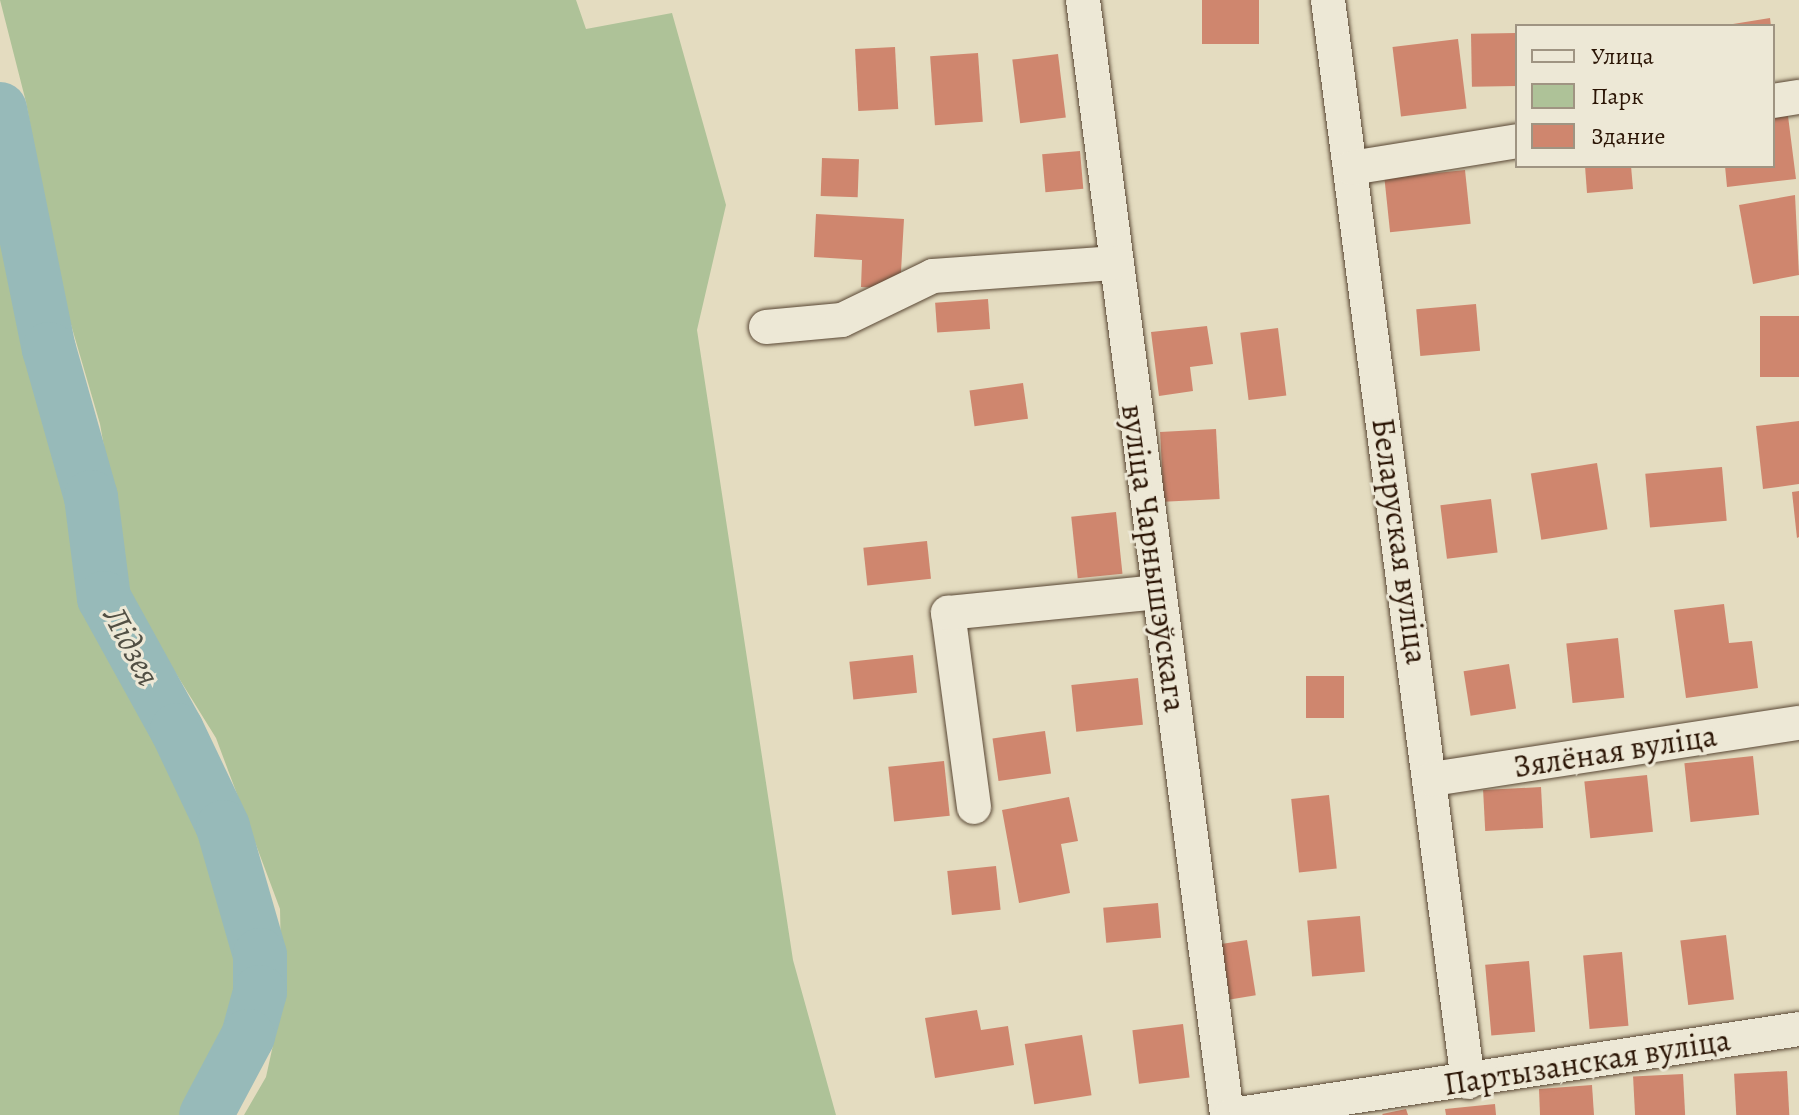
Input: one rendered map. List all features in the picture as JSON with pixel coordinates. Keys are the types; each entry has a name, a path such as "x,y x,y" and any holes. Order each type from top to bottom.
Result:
{"street":[{"name":"вуліца Чарнышэўскага","path":"1083,0 1113,263 1230,1115"},
{"name":"Беларуская вуліца","path":"1328,0 1432,779 1468,1082"},
{"path":"1775,101 1799,97"},
{"path":"1351,168 1515,141"},
{"path":"766,327 842,320 933,276 1113,263"},
{"path":"974,807 948,613 1159,592"},
{"name":"Зялёная вуліца","path":"1432,779 1799,723"},
{"name":"Партызанская вуліца","path":"1230,1115 1468,1082 1799,1029"}],"green space":[{"path":"0,0 576,0 586,29 672,13 726,205 697,330 793,960 836,1115 244,1115 266,1077 282,1004 280,909 216,738 131,601 100,424 58,280 26,102"},
{"path":"0,199 15,298 57,432 93,623 173,755 239,920 246,992 192,1115 0,1115"}],"building":[{"path":"1202,0 1259,0 1259,44 1202,44"},
{"path":"1770,18 1771,24 1733,24"},
{"path":"1515,33 1515,86 1472,87 1471,34"},
{"path":"1458,39 1467,108 1401,117 1392,47"},
{"path":"895,47 898,109 858,111 855,49"},
{"path":"978,53 983,122 935,125 930,56"},
{"path":"1058,54 1066,118 1020,123 1012,60"},
{"path":"1788,116 1796,179 1727,187 1725,168 1775,168 1775,118"},
{"path":"1080,151 1083,189 1045,192 1042,154"},
{"path":"822,158 859,159 858,197 821,196"},
{"path":"1585,168 1631,168 1633,189 1587,193"},
{"path":"1465,170 1471,224 1390,232 1384,178"},
{"path":"1795,195 1799,275 1753,284 1739,205"},
{"path":"816,214 904,219 900,289 861,287 862,260 814,257"},
{"path":"988,299 990,329 937,333 935,303"},
{"path":"1476,304 1480,351 1420,356 1416,309"},
{"path":"1760,316 1799,316 1799,377 1760,377"},
{"path":"1207,326 1213,364 1190,367 1193,391 1159,396 1151,332"},
{"path":"1278,328 1286,395 1249,400 1240,333"},
{"path":"1023,383 1028,419 975,426 970,391"},
{"path":"1799,421 1799,484 1763,489 1756,426"},
{"path":"1216,429 1220,499 1164,502 1160,432"},
{"path":"1597,463 1607,529 1541,540 1531,473"},
{"path":"1722,467 1727,521 1650,528 1645,474"},
{"path":"1799,491 1799,537 1797,538 1792,492"},
{"path":"1491,499 1498,553 1447,559 1440,505"},
{"path":"1116,512 1122,574 1078,578 1071,517"},
{"path":"927,541 931,579 867,585 863,548"},
{"path":"1724,604 1729,643 1752,641 1758,688 1686,698 1674,610"},
{"path":"1618,638 1624,698 1573,703 1566,643"},
{"path":"913,655 917,693 853,699 849,662"},
{"path":"1509,664 1516,708 1471,716 1464,671"},
{"path":"1306,676 1344,676 1344,718 1306,718"},
{"path":"1138,678 1143,725 1076,732 1071,685"},
{"path":"1045,731 1051,774 999,781 993,738"},
{"path":"1753,756 1759,815 1691,822 1684,763"},
{"path":"944,761 950,816 894,822 888,767"},
{"path":"1647,775 1653,832 1590,838 1584,782"},
{"path":"1541,787 1543,828 1485,831 1483,790"},
{"path":"1329,795 1337,869 1299,873 1291,799"},
{"path":"1069,797 1078,841 1061,844 1070,893 1019,903 1002,810"},
{"path":"996,866 1001,910 952,915 947,871"},
{"path":"1158,903 1161,938 1106,943 1103,908"},
{"path":"1360,916 1365,972 1312,976 1307,921"},
{"path":"1726,935 1734,1000 1688,1005 1680,941"},
{"path":"1247,940 1256,995 1230,999 1221,944"},
{"path":"1622,952 1628,1026 1590,1029 1583,955"},
{"path":"1529,961 1535,1032 1491,1036 1485,965"},
{"path":"977,1010 981,1030 1008,1026 1014,1065 935,1078 925,1018"},
{"path":"1183,1024 1190,1078 1139,1084 1132,1030"},
{"path":"1082,1035 1092,1095 1034,1104 1025,1044"},
{"path":"1787,1071 1789,1115 1736,1115 1734,1074"},
{"path":"1683,1074 1685,1115 1635,1115 1633,1077"},
{"path":"1592,1085 1594,1115 1540,1115 1539,1089"},
{"path":"1495,1104 1496,1115 1446,1115 1445,1109"},
{"path":"1406,1109 1408,1115 1382,1114"}],"waterway":[{"name":"Лідзея","path":"0,109 49,349 91,497 104,598 177,730 223,827 260,955 260,992 248,1036 206,1115"}]}
